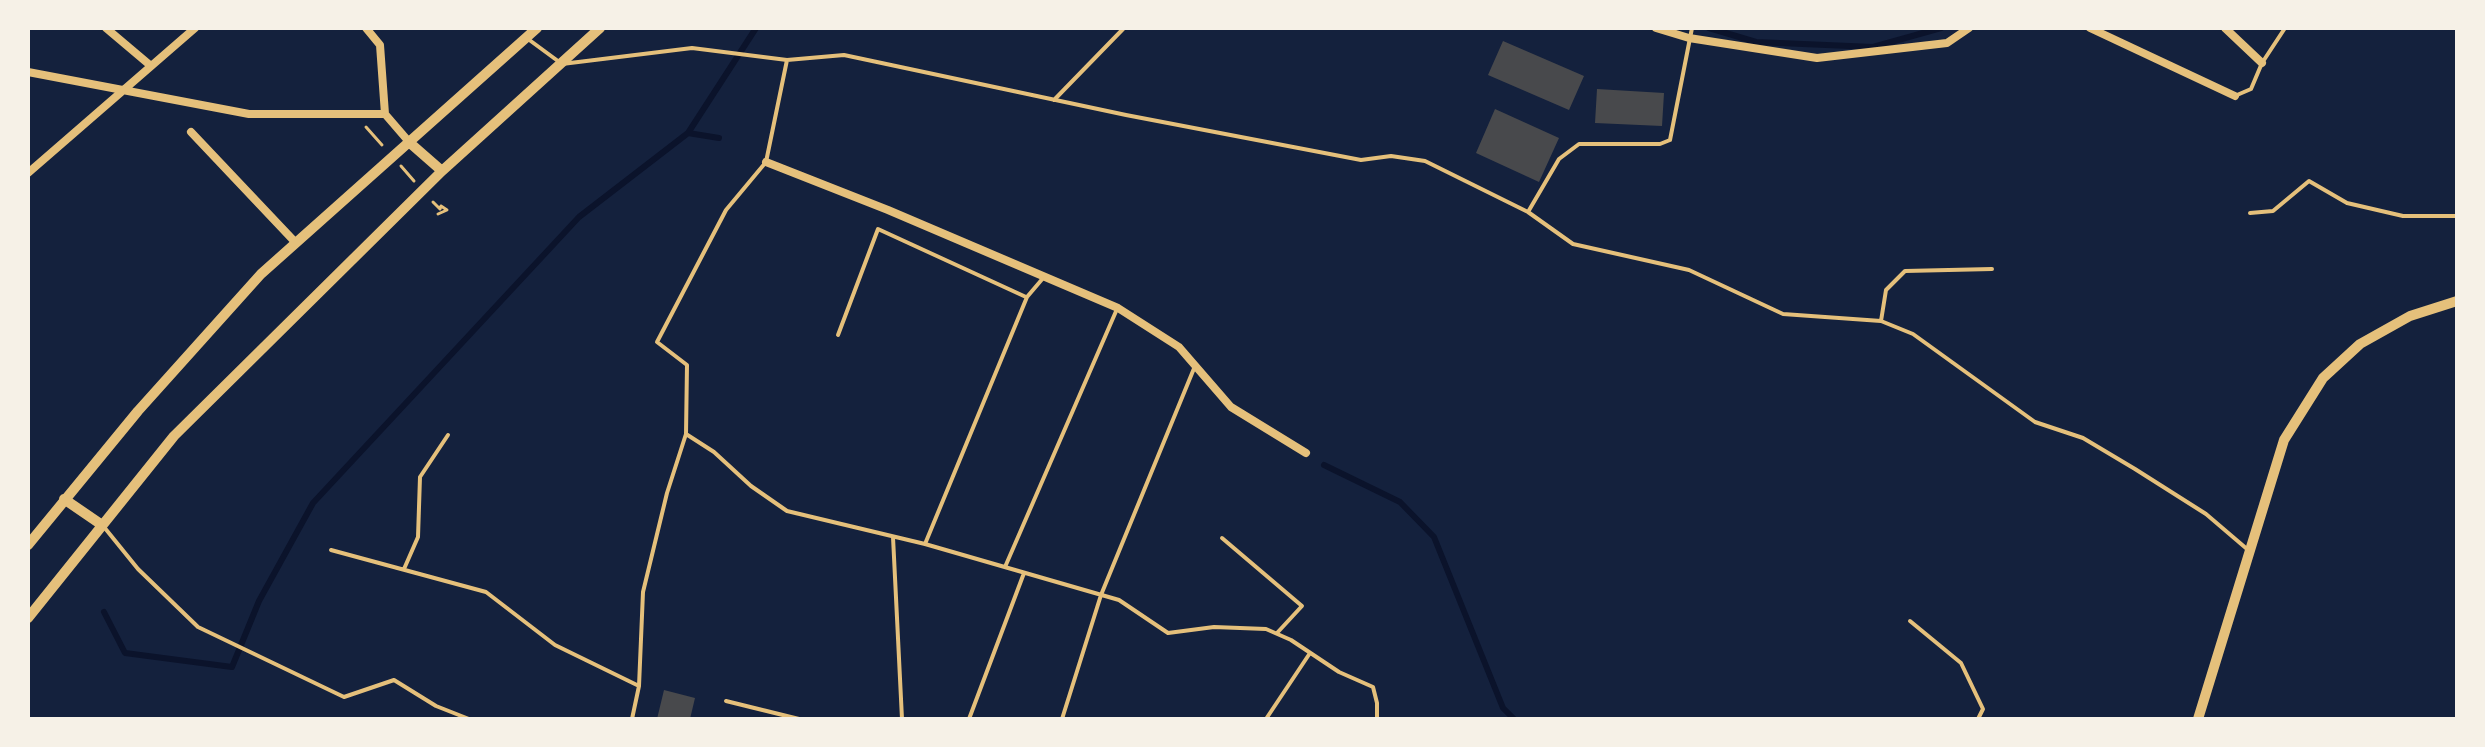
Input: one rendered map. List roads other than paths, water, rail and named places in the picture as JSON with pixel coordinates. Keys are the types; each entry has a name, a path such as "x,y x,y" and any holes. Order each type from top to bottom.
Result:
{"street":[{"path":"28,173 195,28"},
{"path":"366,28 380,45 385,114 410,143 442,171"},
{"path":"28,545 158,388 261,274 537,28"},
{"path":"28,618 174,436 442,171 600,28"},
{"path":"1656,28 1817,58 1947,43 1969,28"},
{"path":"2090,28 2235,96"},
{"path":"2225,28 2262,63"},
{"path":"111,29 151,66"},
{"path":"28,72 249,114 385,114"},
{"path":"191,132 296,243"},
{"path":"766,162 1118,308 1179,347 1231,407 1306,453"},
{"path":"2198,719 2284,440 2323,378 2360,344 2410,316 2457,301"},
{"path":"64,499 102,525"}],"lane":[{"path":"1054,100 1124,28"},
{"path":"2235,96 2251,89 2262,63 2285,28"},
{"path":"1528,212 1559,159 1579,144 1660,144 1670,140 1691,33"},
{"path":"526,37 562,64 692,48 787,60 844,55 1361,160 1391,156 1425,161 1528,212 1573,244 1689,270 1783,314 1881,321 1913,334 2035,422 2083,438 2135,469 2206,514 2249,550"},
{"path":"632,719 639,686 643,592 667,493 686,434 687,365 657,342 726,210 766,162 787,60"},
{"path":"2250,213 2273,211 2309,181 2347,203 2403,216 2457,216"},
{"path":"838,335 878,229 1027,297"},
{"path":"1881,321 1886,290 1905,271 1992,269"},
{"path":"925,544 1027,297 1045,276"},
{"path":"1005,567 1118,308"},
{"path":"1062,719 1101,595 1196,366"},
{"path":"686,434 714,452 751,486 787,511 925,544 1119,600 1168,633 1214,627 1266,629 1277,633 1339,672 1373,687 1377,719"},
{"path":"404,570 418,537 420,477 448,435"},
{"path":"102,525 138,569 198,627 344,697 394,680 436,706 469,719"},
{"path":"893,537 902,719"},
{"path":"1222,538 1302,606 1277,633"},
{"path":"331,550 486,592 555,645 639,686"},
{"path":"969,719 1024,573"},
{"path":"1910,621 1961,663 1983,709 1978,719"},
{"path":"1266,719 1310,653"},
{"path":"726,701 799,719"},
{"path":"586,719 611,719"}],"waterway":[{"path":"688,133 756,28"},
{"path":"1709,28 1756,42 1873,47 1941,28"},
{"path":"104,612 125,653 232,667 259,601 313,503 579,217 688,133 719,138"},
{"path":"1324,465 1400,502 1434,537 1503,708 1514,719"}]}
